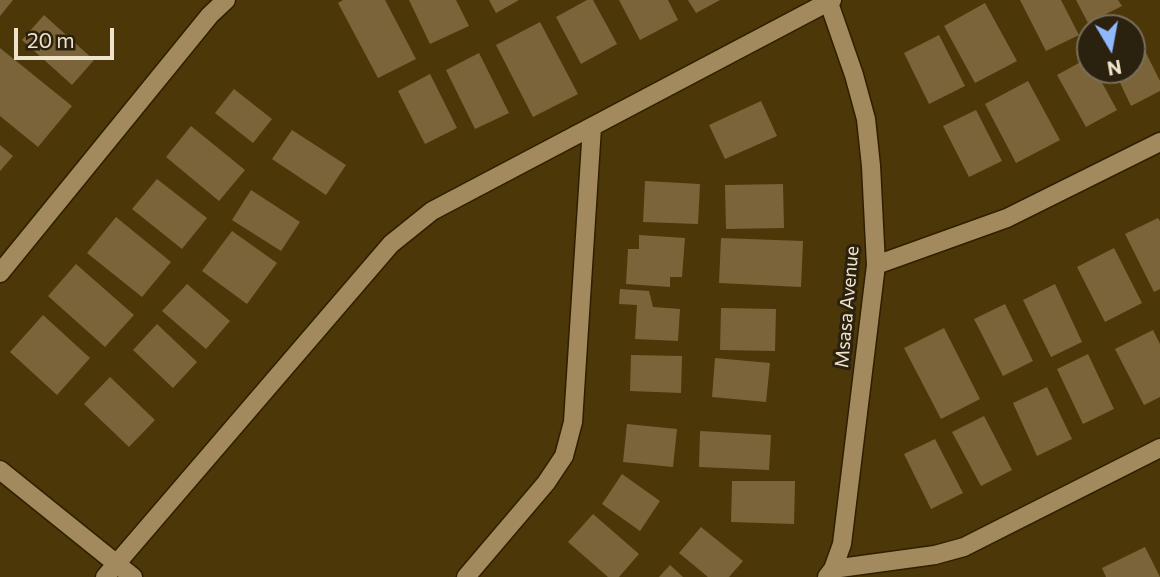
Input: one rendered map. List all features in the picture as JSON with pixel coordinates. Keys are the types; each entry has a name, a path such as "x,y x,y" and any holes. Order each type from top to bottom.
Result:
{"street":[{"path":"0,273 210,15 226,0"},
{"path":"111,570 391,244 411,226 432,211 829,1"},
{"name":"Msasa Avenue","path":"829,1 855,75 866,119 876,265 842,544 830,573"},
{"path":"466,577 546,482 564,456 573,422 592,127"},
{"path":"876,265 1007,218 1160,142"},
{"path":"830,573 935,555 964,547 1160,448"},
{"path":"0,470 111,570 133,577"}],"building":[{"path":"0,0 13,0 0,16"},
{"path":"343,0 385,0 416,59 378,78 338,3"},
{"path":"409,0 456,0 469,26 430,44"},
{"path":"489,0 519,0 496,13"},
{"path":"587,0 593,0 617,44 581,64 556,17"},
{"path":"619,0 668,0 678,20 640,40"},
{"path":"688,0 720,0 696,13"},
{"path":"1020,0 1061,0 1076,29 1076,36 1046,51"},
{"path":"1076,0 1118,0 1122,6 1106,14 1083,14"},
{"path":"985,3 1017,61 975,83 944,26"},
{"path":"44,15 94,60 72,85 22,40"},
{"path":"540,22 578,94 533,117 496,45"},
{"path":"939,35 965,86 929,104 904,53"},
{"path":"0,48 72,106 38,147 0,116"},
{"path":"479,53 509,113 475,129 446,70"},
{"path":"1146,53 1160,81 1160,91 1131,106 1121,84 1146,84"},
{"path":"1076,65 1076,84 1103,84 1117,110 1086,127 1057,75"},
{"path":"430,74 457,128 425,144 398,91"},
{"path":"1028,81 1060,140 1016,163 985,104"},
{"path":"234,89 272,119 253,143 215,113"},
{"path":"761,101 777,136 725,159 709,125"},
{"path":"976,110 1002,161 969,177 943,126"},
{"path":"191,126 245,170 219,201 166,157"},
{"path":"292,130 346,165 326,195 272,159"},
{"path":"0,145 13,156 0,171"},
{"path":"157,179 207,218 182,249 132,209"},
{"path":"645,181 700,184 698,224 643,222"},
{"path":"783,184 784,228 726,229 725,185"},
{"path":"251,190 300,222 281,251 232,220"},
{"path":"116,217 171,262 142,297 87,253"},
{"path":"1158,218 1160,289 1154,292 1125,234"},
{"path":"232,231 277,263 247,304 202,271"},
{"path":"639,235 685,238 682,277 670,277 670,287 626,284 628,249 639,249"},
{"path":"721,238 803,241 801,287 719,283"},
{"path":"1114,248 1142,303 1105,322 1077,267"},
{"path":"76,264 134,315 105,347 48,296"},
{"path":"187,284 230,321 206,349 162,311"},
{"path":"1055,284 1082,342 1051,357 1023,300"},
{"path":"620,289 649,291 653,307 680,309 678,341 635,339 637,305 619,304"},
{"path":"1005,304 1033,361 1003,376 974,319"},
{"path":"721,308 776,309 775,351 720,350"},
{"path":"43,315 90,358 57,395 10,352"},
{"path":"157,324 197,362 173,388 133,350"},
{"path":"944,328 980,399 941,419 904,348"},
{"path":"1153,330 1160,344 1160,397 1144,405 1115,349"},
{"path":"1088,354 1114,409 1083,424 1057,369"},
{"path":"631,355 682,356 681,393 630,391"},
{"path":"715,358 770,363 766,402 712,397"},
{"path":"110,377 155,420 129,447 84,404"},
{"path":"1047,387 1072,439 1037,456 1013,403"},
{"path":"984,416 1012,470 981,486 952,432"},
{"path":"627,424 677,429 673,467 623,462"},
{"path":"700,431 771,435 769,470 699,467"},
{"path":"935,439 963,493 931,509 904,454"},
{"path":"622,474 660,501 640,531 602,504"},
{"path":"732,481 795,481 794,524 731,522"},
{"path":"593,514 639,554 619,577 608,577 568,542"},
{"path":"701,527 743,561 729,577 708,577 679,553"},
{"path":"1145,547 1160,577 1106,577 1102,568"},
{"path":"670,565 683,577 659,577"}]}
